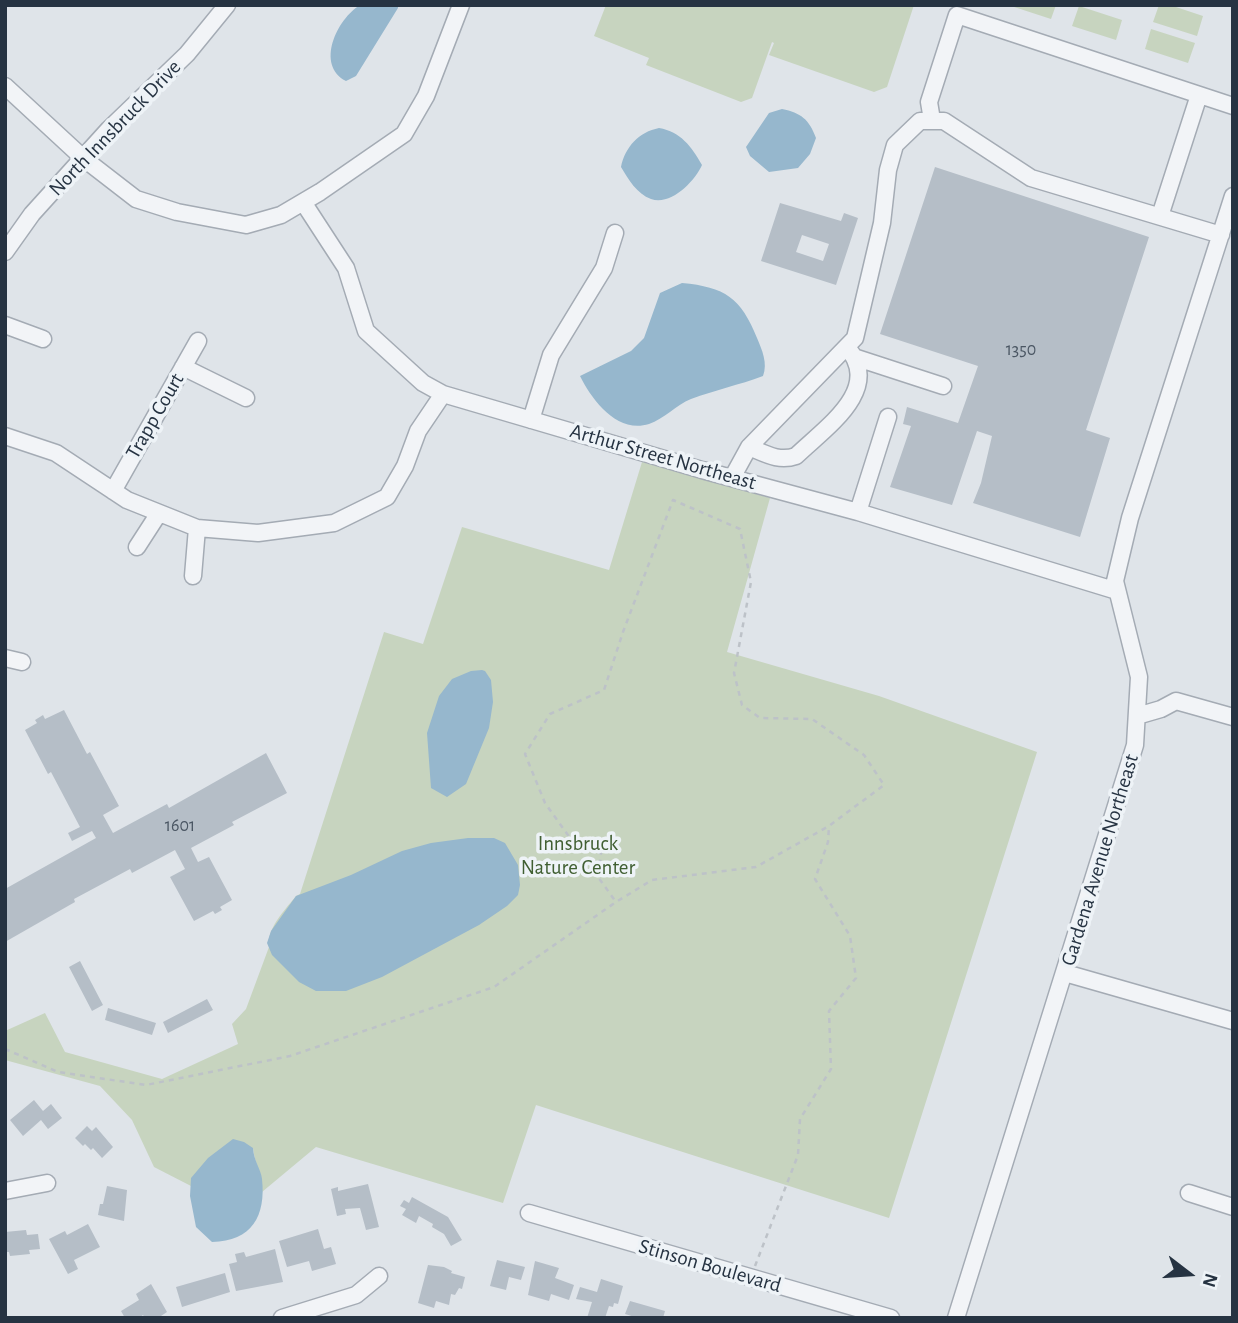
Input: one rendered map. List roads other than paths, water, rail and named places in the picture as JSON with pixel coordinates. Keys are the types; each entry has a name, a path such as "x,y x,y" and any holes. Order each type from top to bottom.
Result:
{"street":[{"name":"North Innsbruck Drive","path":"5,253 32,214 109,129 187,54 227,5"},
{"path":"5,86 83,158 136,199 246,225 281,215 404,134 426,96 461,5"},
{"path":"932,120 929,102 957,15 1233,106"},
{"path":"1160,216 1199,95"},
{"path":"749,447 779,459 786,460 796,456 849,403 858,390 860,374 852,352 882,223 888,170 895,145 920,121 944,121 1031,178 1221,235"},
{"name":"Gardena Avenue Northeast","path":"956,1318 1135,745 1139,677 1115,581 1130,518 1233,196"},
{"name":"Arthur Street Northeast","path":"303,202 346,268 366,331 423,383 443,394 858,512 1117,591"},
{"path":"531,419 551,355 604,268 615,233"},
{"path":"5,325 43,339"},
{"name":"Trapp Court","path":"113,491 198,341"},
{"path":"852,352 943,386"},
{"path":"733,478 749,447 852,352"},
{"path":"183,367 246,398"},
{"path":"5,436 56,453 127,500 197,528 258,533 334,523 387,497 405,466 418,431 443,394"},
{"path":"858,512 888,417"},
{"path":"137,547 159,513"},
{"path":"193,576 197,528"},
{"path":"5,658 22,662"},
{"path":"1137,716 1176,701 1233,716"},
{"path":"1065,973 1233,1021"},
{"path":"5,1191 47,1183"},
{"path":"1189,1192 1233,1207"},
{"name":"Stinson Boulevard","path":"529,1213 891,1318"},
{"path":"282,1318 356,1295 379,1276"}],"water":[{"path":"360,5 398,5 398,8 356,76 346,81 337,74 332,64 333,42 344,21"},
{"path":"782,109 804,118 816,138 810,154 798,168 769,172 750,156 746,147 769,113"},
{"path":"659,128 685,141 702,165 681,191 659,200 641,194 621,167 634,142 645,133"},
{"path":"682,283 710,288 730,297 738,304 751,324 762,352 765,361 763,376 691,399 649,424 637,426 616,420 591,395 580,376 631,351 644,338 660,293"},
{"path":"482,670 491,680 493,702 489,728 466,784 447,797 431,788 427,733 439,696 452,679 471,671"},
{"path":"494,838 505,843 518,865 518,895 479,925 382,977 346,991 316,991 299,982 272,955 267,943 271,931 296,896 351,875 402,851 431,843"},
{"path":"233,1139 253,1148 262,1179 262,1204 254,1224 246,1231 226,1241 212,1242 196,1227 190,1196 191,1178 208,1158"}],"park label":[{"name":"Innsbruck Nature Center","path":"578,856"}]}
